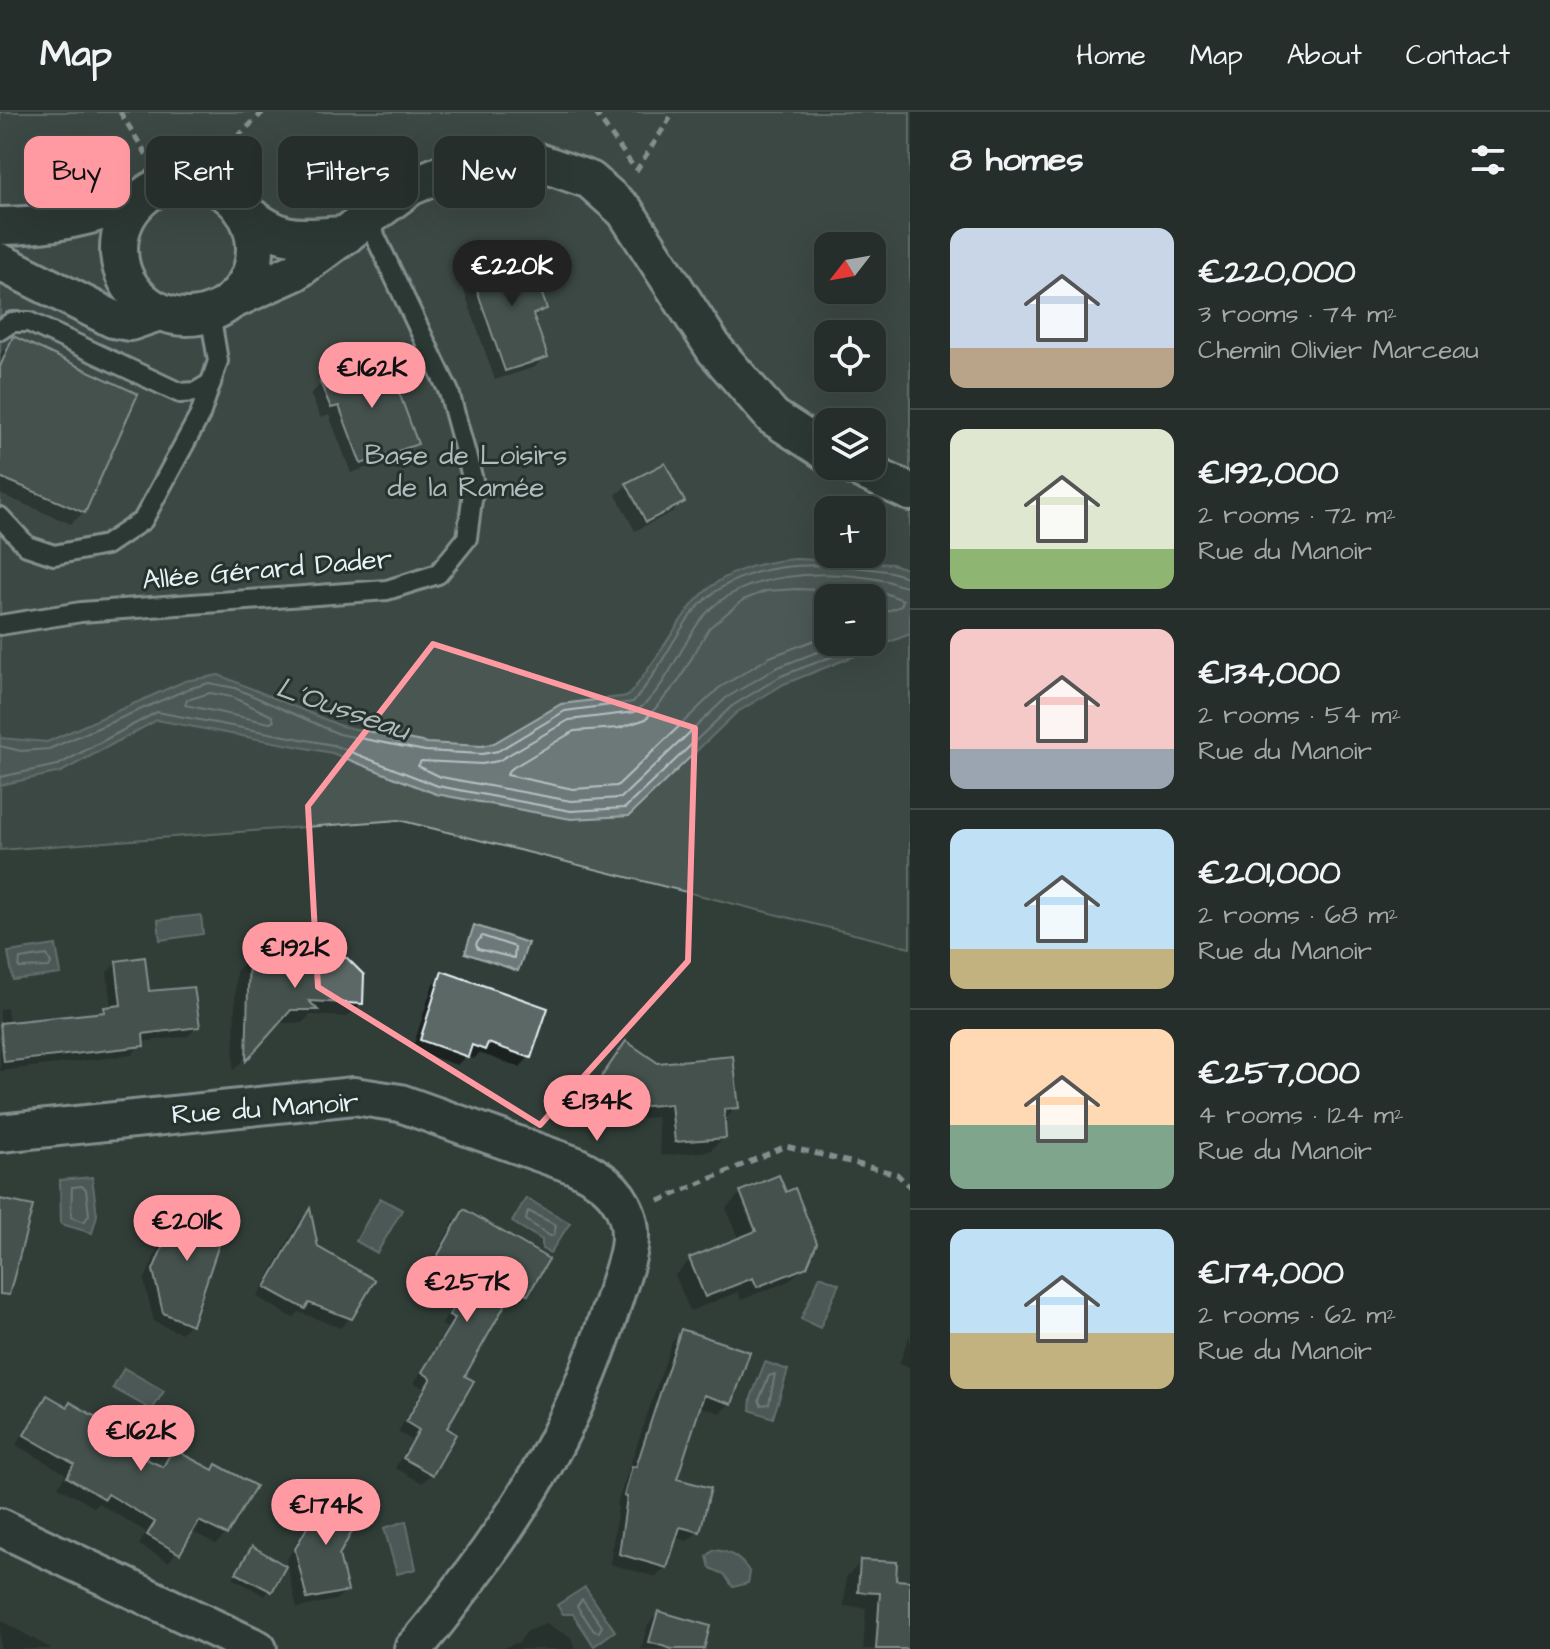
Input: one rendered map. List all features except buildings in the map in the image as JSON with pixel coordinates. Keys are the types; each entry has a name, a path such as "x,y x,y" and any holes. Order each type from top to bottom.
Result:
{"street":[{"path":"146,199 120,231 118,251 130,287 159,312 178,317 221,306 295,272 410,187 462,165 502,156 538,162 590,180 625,211 715,350 773,417 814,444"},
{"path":"0,226 48,226 101,214 146,194"},
{"path":"240,208 268,230 290,239 356,227"},
{"path":"221,306 245,285 253,267 255,247 243,211"},
{"path":"0,262 113,319 130,322 159,312"},
{"path":"884,480 910,492"},
{"name":"Rue du Manoir","path":"0,1133 354,1096 400,1103 574,1165 601,1178 627,1214"},
{"path":"413,1649 517,1514 558,1445 600,1346 629,1250 627,1214"},
{"path":"0,1527 258,1649"}],"lane":[{"name":"Allée Gérard Dader","path":"0,625 81,612 387,590 438,574 467,538 474,484 449,392 356,227"},
{"path":"0,517 27,546 54,555 106,545 143,520 200,415 218,361 221,306"},
{"path":"0,330 12,322 29,322 180,393 196,392 211,383"}],"path":[{"path":"120,112 146,174"},
{"path":"238,136 263,112"},
{"path":"636,171 674,112"},
{"path":"627,1214 786,1146 897,1174 910,1187"}],"highlighted area":[{"path":"433,644 695,728 688,961 540,1125 318,987 308,806"}],"green space":[{"name":"Base de Loisirs de la Ramée","path":"0,112 910,112 910,948 399,820 0,850"}],"water":[{"path":"796,559 814,560 814,568 886,568 886,564 910,570 910,634 886,644 886,584 814,584 814,656 855,656 784,684 736,713 629,816 571,819 436,794 332,753 157,720 61,772 0,785 0,738 47,742 185,681 219,675 341,726 427,743 482,746 494,743 561,704 628,696 694,604 711,587 732,574 760,564"},
{"path":"201,915 203,934 160,940 158,920"},
{"path":"474,925 528,943 518,971 465,953"},
{"path":"56,945 61,974 13,980 8,952"},
{"path":"92,1177 97,1215 92,1233 61,1224 60,1180"},
{"path":"380,1198 402,1210 377,1253 356,1241"},
{"path":"526,1198 570,1223 550,1253 542,1249 542,1240 512,1222"},
{"path":"820,1276 839,1284 820,1328 801,1319"},
{"path":"765,1362 788,1370 773,1418 750,1410 751,1398"},
{"path":"124,1368 164,1391 152,1410 113,1388"},
{"path":"406,1521 416,1569 397,1574 384,1528"},
{"path":"714,1550 730,1554 743,1564 750,1573 748,1583 733,1587 724,1574 710,1568 707,1556"},
{"path":"585,1587 615,1631 594,1646 573,1614 563,1614 557,1605"}],"water label":[{"name":"L'Ousseau","path":"343,708"}]}
